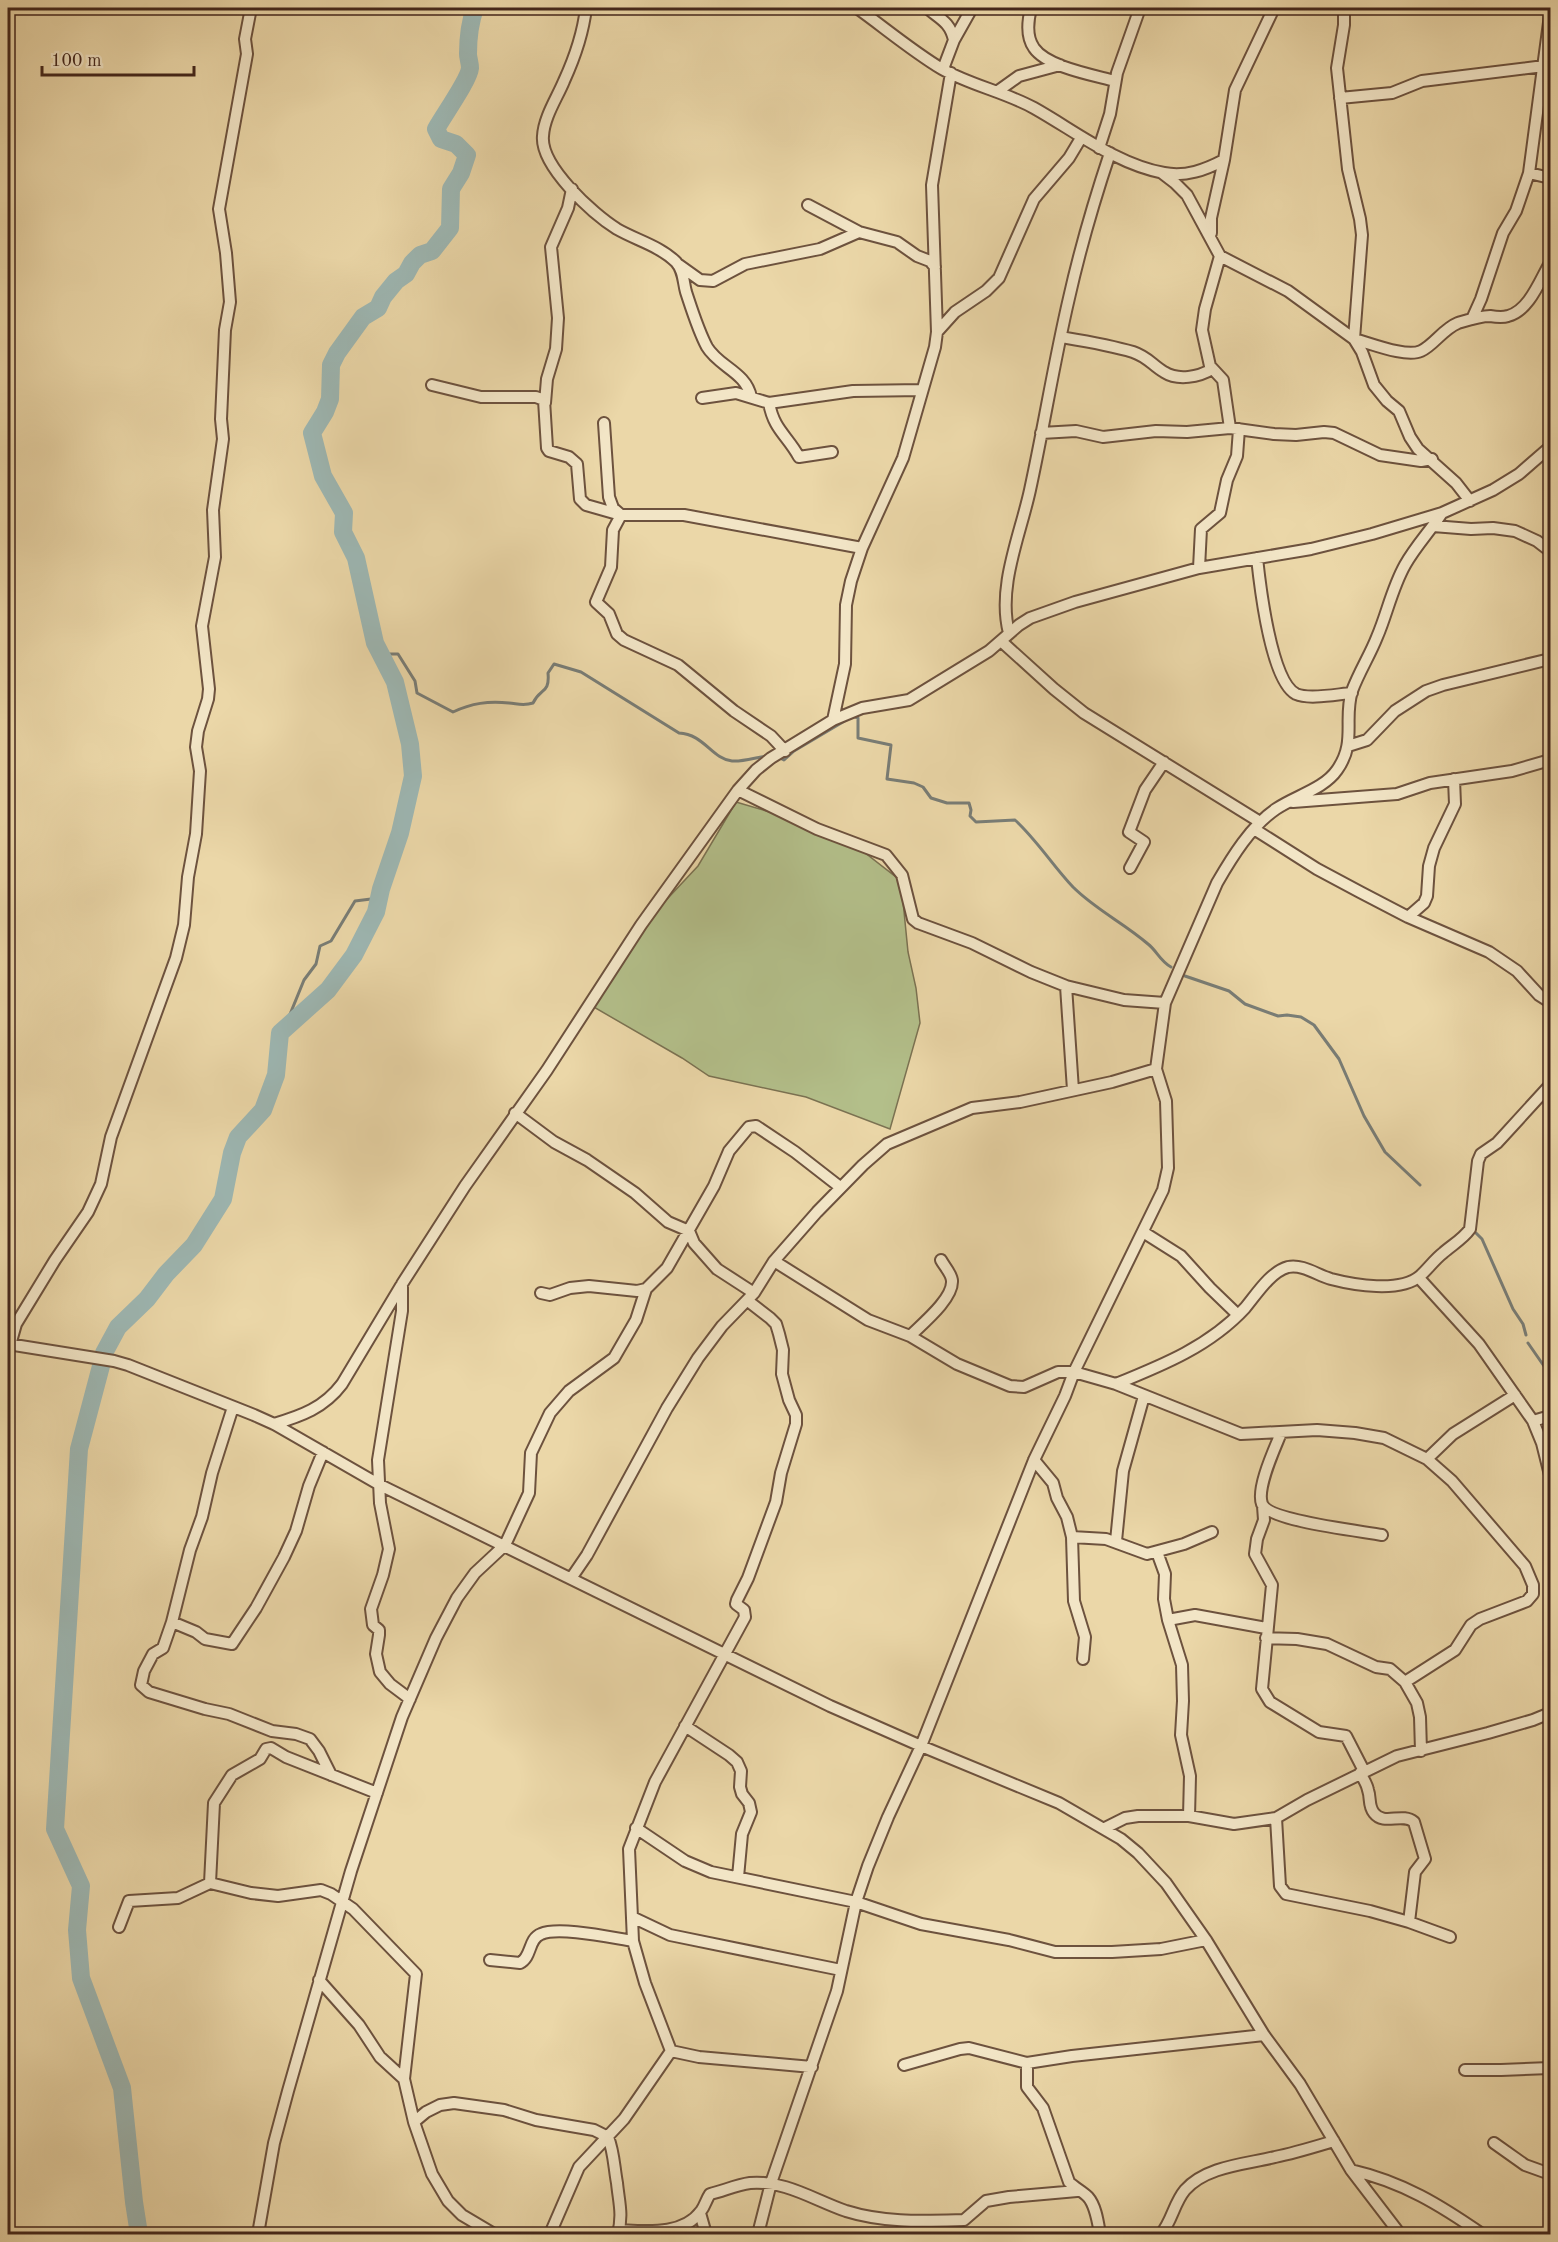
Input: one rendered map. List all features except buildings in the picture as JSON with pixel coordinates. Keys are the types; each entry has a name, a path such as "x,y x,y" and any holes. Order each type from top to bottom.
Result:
{"street":[{"path":"251,8 245,39 247,54 219,209 230,302 225,330 221,419 223,439 213,510 215,557 202,626 209,688 196,747 200,771 196,834 188,877 184,925 176,958 111,1137 101,1184 88,1212 55,1260 16,1324 9,1345 114,1361 274,1424 380,1485 572,1577 830,1706 1059,1803 1105,1828 1138,1853 1166,1883 1206,1940 1264,2035 1300,2084 1351,2170 1400,2235"},
{"path":"586,8 578,49 546,120 543,136 546,155 572,189 615,227 657,249 700,280 713,281 745,264 820,249 859,232"},
{"path":"857,8 947,71 1033,108 1099,148 1162,173 1187,195 1220,256 1288,291 1354,339 1396,351 1421,351 1457,323 1482,317 1508,316 1517,313 1524,307 1551,263"},
{"path":"927,8 946,22 954,40"},
{"path":"833,720 845,664 848,592 862,548 903,458 937,332 933,178 947,71 954,40 972,8"},
{"path":"1031,8 1028,25 1031,43 1040,55 1060,65 1115,81"},
{"path":"1099,148 1110,114 1115,81 1140,8"},
{"path":"1211,236 1211,218 1224,160 1235,90 1274,8"},
{"path":"1344,8 1344,25 1337,59 1340,98 1348,169 1362,236 1354,339 1362,352 1374,385 1399,411 1410,437 1418,448 1456,483 1470,501"},
{"path":"1472,320 1503,233 1516,211 1529,173 1551,15"},
{"path":"998,91 1019,76 1060,65"},
{"path":"1340,98 1392,93 1422,81 1544,66"},
{"path":"937,332 955,312 986,291 999,278 1034,199 1069,158 1081,138"},
{"path":"1110,153 1094,200 1060,337 1007,588 1005,637 1054,689 1084,713 1164,762 1317,869 1408,917 1489,952 1512,967 1539,995 1551,1002"},
{"path":"1162,173 1194,173 1224,160"},
{"path":"1529,173 1551,178"},
{"path":"572,189 568,208 552,248 558,318 556,349 547,380 545,403 547,448 549,452 569,457 577,464 582,503 621,515 684,515 862,548"},
{"path":"808,205 859,232 897,242 917,256 930,261 935,267"},
{"path":"1199,568 1201,529 1220,513 1227,480 1237,456 1234,428 1223,380 1212,369 1202,330 1205,309 1220,256"},
{"path":"678,264 700,334 709,350 746,382 751,397"},
{"path":"1060,337 1132,352 1151,360 1163,372 1171,375 1196,376 1212,369"},
{"path":"432,385 481,397 536,397 544,400 545,403"},
{"path":"702,398 736,393 769,403 853,392 922,390"},
{"path":"769,403 774,423 799,457 832,452"},
{"path":"604,423 609,497 613,508 621,515"},
{"path":"1041,433 1076,431 1103,437 1156,430 1186,432 1234,428 1296,435 1324,432 1335,433 1380,455 1421,460 1432,459"},
{"path":"274,1424 304,1415 333,1397 402,1284 515,1113 547,1070 641,925 738,790 763,764 833,720 862,708 909,700 936,685 1030,618 1075,602 1199,568 1311,549 1442,513 1470,501 1519,474 1551,447"},
{"path":"758,2235 771,2183 837,1991 856,1902 868,1866 921,1746 1034,1460 1074,1372 1163,1190 1168,1168 1166,1101 1156,1069 1165,1003 1217,883 1257,825 1287,802 1320,784 1336,771 1348,746 1349,704 1352,693 1377,637 1404,566 1442,513"},
{"path":"621,515 613,530 611,567 596,602 613,619 617,634 624,640 678,665 734,711 771,736 785,751"},
{"path":"1433,526 1515,531 1551,550"},
{"path":"1257,558 1264,617 1288,688 1297,694 1307,696 1352,693"},
{"path":"1348,746 1367,740 1395,711 1426,691 1551,659"},
{"path":"1287,802 1397,794 1430,783 1512,771 1551,760"},
{"path":"1130,868 1144,842 1129,832 1145,790 1164,762"},
{"path":"1408,917 1424,903 1427,896 1431,858 1455,804 1454,779"},
{"path":"738,790 817,829 886,855 902,875 913,919 918,923 972,943 1066,986 1100,996 1165,1003"},
{"path":"1066,986 1073,1090"},
{"path":"572,1577 587,1555 673,1398 722,1326 751,1297 774,1261 840,1187 887,1144 972,1108 1020,1102 1112,1082 1156,1069"},
{"path":"1116,1384 1198,1347 1221,1331 1284,1268 1296,1266 1328,1278 1366,1286 1406,1283 1419,1278 1440,1255 1470,1229 1478,1161 1481,1154 1497,1143 1551,1085"},
{"path":"515,1113 554,1142 587,1160 635,1193 668,1222 689,1231 694,1242 717,1269 751,1297 770,1318 779,1334 783,1350 783,1374 789,1400 796,1415 796,1424 781,1473 776,1502 748,1578 737,1600 736,1604 744,1610 745,1617 655,1782 628,1849 633,1941 645,1983 671,2051"},
{"path":"258,2235 274,2143 319,1980 342,1901 410,1699 436,1638 457,1598 475,1573 505,1545 529,1493 531,1453 550,1413 569,1391 614,1358 636,1320 646,1289 667,1268 714,1186 729,1151 748,1126 756,1126 840,1187"},
{"path":"1143,1232 1181,1256 1238,1315"},
{"path":"910,1336 943,1303 951,1286 952,1278 941,1260"},
{"path":"774,1261 853,1312 910,1336 957,1364 1010,1386 1024,1387 1058,1372 1074,1372 1116,1384 1241,1434 1317,1430 1355,1433 1384,1438 1427,1459 1452,1481 1525,1566 1533,1585 1533,1594 1527,1601 1480,1619 1471,1625 1455,1650 1405,1682"},
{"path":"1419,1278 1479,1344 1533,1421 1551,1475"},
{"path":"402,1284 402,1311 378,1460 380,1503 389,1549 371,1609 373,1625 379,1630 376,1654 380,1672 390,1684 410,1699"},
{"path":"540,1293 550,1294 570,1288 589,1286 638,1291 646,1289"},
{"path":"1427,1459 1453,1434 1515,1395"},
{"path":"1116,1541 1123,1472 1144,1396"},
{"path":"233,1407 212,1473 202,1517 190,1550 172,1622 163,1648 153,1654 144,1671 141,1685 149,1692 229,1714 272,1731 296,1734 310,1739 319,1751 330,1775"},
{"path":"1533,1421 1551,1416"},
{"path":"1281,1433 1268,1464 1261,1498 1264,1520 1257,1539 1255,1554 1272,1585 1261,1684 1267,1699 1319,1732 1346,1736 1362,1772 1374,1814 1382,1819 1406,1818 1414,1822 1425,1859 1415,1872 1409,1922"},
{"path":"172,1622 196,1632 205,1639 232,1644 256,1608 284,1557 296,1531 309,1486 323,1452"},
{"path":"1034,1460 1053,1483 1057,1498 1067,1517 1072,1538 1074,1600 1084,1637 1083,1659"},
{"path":"1263,1506 1268,1511 1300,1521 1382,1535"},
{"path":"1072,1538 1116,1541 1147,1554 1212,1532"},
{"path":"1157,1552 1165,1574 1164,1599 1168,1620 1182,1665 1183,1701 1180,1735 1190,1776 1190,1816"},
{"path":"1168,1620 1195,1615 1266,1633 1327,1644 1376,1667 1390,1668 1405,1682 1417,1703 1420,1717 1421,1751"},
{"path":"1105,1828 1131,1817 1190,1816 1234,1824 1276,1818 1307,1800 1397,1756 1488,1733 1551,1713"},
{"path":"685,1726 729,1755 737,1762 741,1771 740,1787 742,1794 750,1803 751,1812 742,1834 738,1877"},
{"path":"210,1882 214,1803 232,1775 260,1759 266,1749 271,1748 286,1757 377,1793"},
{"path":"1276,1818 1280,1886 1287,1894 1409,1922 1450,1937"},
{"path":"636,1828 698,1868 856,1902 921,1924 1009,1940 1055,1952 1132,1951 1206,1940"},
{"path":"119,1927 129,1900 178,1898 210,1882 251,1893 278,1896 321,1890 353,1909 416,1974 404,2079 414,2122 432,2174 448,2201 462,2215 494,2235"},
{"path":"632,1917 670,1935 841,1970"},
{"path":"490,1960 520,1963 524,1961 534,1939 541,1934 571,1933 633,1941"},
{"path":"319,1980 359,2025 380,2056 404,2079"},
{"path":"904,2065 969,2048 1027,2063 1264,2035"},
{"path":"671,2051 699,2057 812,2067"},
{"path":"550,2235 579,2167 643,2095 671,2051"},
{"path":"1027,2063 1027,2087 1043,2108 1069,2182 1092,2204 1100,2235"},
{"path":"1465,2070 1551,2068"},
{"path":"414,2122 426,2112 440,2105 454,2103 504,2110 536,2120 594,2130 608,2137 613,2148 617,2187 621,2201 619,2232 650,2232 676,2228 689,2222 700,2213 710,2194 743,2184 771,2183 798,2191 846,2211 901,2222 964,2220 986,2201 1077,2191"},
{"path":"1161,2235 1186,2189 1198,2179 1240,2163 1274,2158 1334,2141"},
{"path":"1494,2142 1525,2165 1551,2174"},
{"path":"1351,2170 1392,2181 1431,2201 1482,2235"},
{"path":"700,2213 706,2235"}],"green space":[{"path":"736,802 773,813 860,849 901,881 908,952 916,988 920,1023 890,1129 806,1097 709,1076 592,1006 654,913 698,866"}],"waterway":[{"path":"104,1353 118,1327 147,1299 166,1274 194,1245 223,1199 232,1153 238,1137 263,1110 276,1075 280,1033 328,990 354,955 376,912 381,889 400,833 413,776 410,744 395,682 375,643 356,558 343,532 344,513 323,476 312,433 330,399 331,365 337,353 363,317 378,308 383,297 396,281 406,274 412,263 420,255 432,251 450,228 451,189 461,173 467,155 456,144 441,139 436,129 469,74 469,36 475,8"},
{"path":"381,654 398,654 415,681 417,693 453,712 487,703 524,705 533,703 546,688 548,673 554,664 581,672 679,733 695,738 725,759 741,761 767,756"},
{"path":"778,757 784,760 794,751 853,716 858,718 858,738 891,745 887,779 914,783 923,787 931,798 947,803 969,803 970,816 976,822 1015,820 1073,887 1091,903 1139,936 1171,967"},
{"path":"284,1029 304,980 316,964 320,946 331,941 355,901 379,898"},
{"path":"1185,976 1229,991 1245,1004 1278,1016 1301,1017 1314,1025 1339,1059 1364,1116 1385,1152 1420,1185"},
{"path":"1476,1233 1482,1239 1513,1309 1523,1324 1526,1335"},
{"path":"1528,1343 1546,1369 1550,1381"},
{"path":"101,1366 79,1449 55,1829 81,1886 77,1930 81,1978 122,2088 139,2234"}]}
